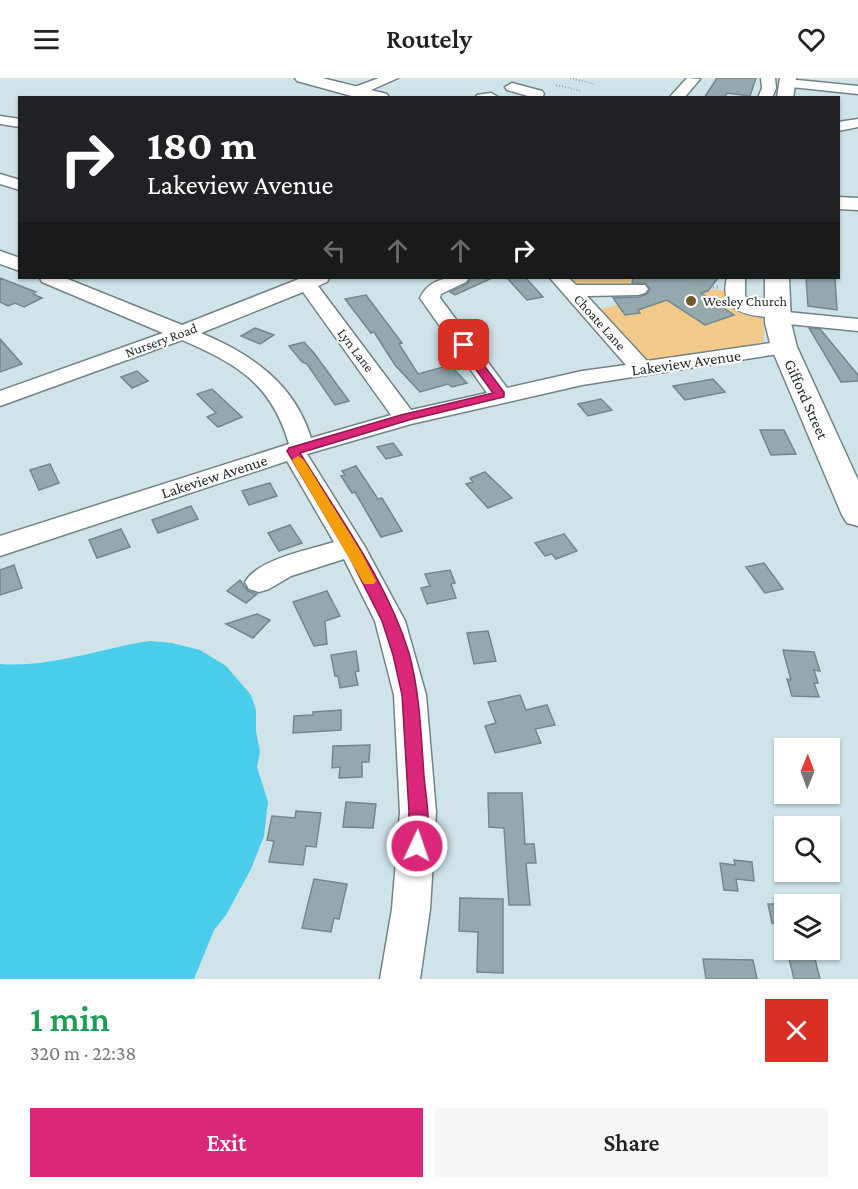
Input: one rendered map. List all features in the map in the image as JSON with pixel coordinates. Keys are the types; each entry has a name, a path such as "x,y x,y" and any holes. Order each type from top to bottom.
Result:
{"main road":[{"path":"303,78 374,96"},
{"path":"840,203 858,204"},
{"name":"Gifford Street","path":"777,279 778,315 784,348 858,515"}],"street":[{"path":"357,91 392,78"},
{"path":"672,78 693,80"},
{"path":"766,96 769,88 768,78"},
{"path":"678,96 693,80"},
{"path":"787,86 858,90"},
{"path":"512,87 537,94"},
{"path":"0,120 18,123"},
{"path":"840,127 858,123"},
{"path":"0,179 18,184"},
{"path":"0,257 18,265"},
{"path":"51,279 231,354 264,377 286,407 297,450 390,621 410,695 418,812 411,909 400,979"},
{"path":"457,279 433,291 430,298 500,395"},
{"path":"736,279 737,301 756,309 778,315 858,325"},
{"name":"Nursery Road","path":"0,399 182,333 313,280"},
{"name":"Lyn Lane","path":"313,280 405,417"},
{"path":"565,284 638,289"},
{"name":"Choate Lane","path":"565,284 640,368"},
{"name":"Lakeview Avenue","path":"0,546 405,417 500,395 640,368 784,348"},
{"path":"259,582 281,569 351,547"}],"path":[{"path":"570,78 594,84"},
{"path":"556,85 582,91"},
{"path":"693,284 720,287 693,284"}],"shaded area":[{"path":"567,279 632,280 629,283 630,287 577,289"},
{"path":"703,289 724,290 763,315 764,341 745,347 644,361 596,310 618,305 625,315 640,313 634,304 645,303 640,294 650,293 661,302 670,299 705,325 734,315 698,293"}],"water":[{"path":"150,641 172,643 200,650 226,666 251,695 256,710 256,731 260,752 257,767 268,802 264,836 251,869 226,915 214,930 194,979 0,979 0,664 38,663"}],"building":[{"path":"717,78 756,78 750,96 727,93 725,96 705,96"},
{"path":"0,278 36,292 33,294 42,298 24,307 15,303 8,306 0,302"},
{"path":"470,279 490,279 455,295 450,292 467,284"},
{"path":"508,279 527,279 543,297 527,300"},
{"name":"Wesley Church","path":"633,279 717,279 708,291 701,293 734,315 705,325 667,300 638,310 640,313 625,315 613,298 639,297 647,294 650,289 645,283 632,283"},
{"path":"806,279 835,279 837,310 808,306"},
{"path":"366,295 402,343 399,344 418,374 450,365 467,383 452,387 448,384 420,392 395,365 374,332 371,333 345,299"},
{"path":"255,328 274,335 260,344 241,336"},
{"path":"809,328 820,329 858,375 858,381 841,382"},
{"path":"0,339 22,364 0,372"},
{"path":"304,342 349,401 335,405 307,364 302,362 289,346"},
{"path":"137,371 148,381 132,388 121,377"},
{"path":"713,379 725,392 685,400 673,386"},
{"path":"212,389 242,417 218,427 207,417 216,413 197,394"},
{"path":"601,399 612,410 588,416 578,404"},
{"path":"760,430 784,430 796,454 771,455"},
{"path":"393,443 402,455 386,459 377,447"},
{"path":"50,464 59,483 39,490 30,470"},
{"path":"356,466 378,499 382,498 402,531 381,537 355,492 352,493 341,476 345,475 342,471"},
{"path":"485,472 512,498 488,508 466,484 473,482 470,478"},
{"path":"270,483 277,496 249,505 242,491"},
{"path":"191,506 198,519 158,533 152,520"},
{"path":"290,525 302,543 279,551 268,533"},
{"path":"121,529 130,547 97,558 89,540"},
{"path":"564,534 577,551 556,559 552,554 545,556 535,543"},
{"path":"764,563 783,589 765,593 746,567"},
{"path":"14,565 22,588 0,595 0,570"},
{"path":"450,570 455,583 451,584 456,598 427,604 421,588 430,586 425,574"},
{"path":"240,580 248,591 257,594 246,603 227,591"},
{"path":"327,591 340,616 325,621 327,644 314,646 293,602"},
{"path":"257,614 270,620 253,638 226,624"},
{"path":"488,631 496,661 474,664 467,633"},
{"path":"783,650 814,652 820,671 814,670 818,683 814,683 819,697 792,696 787,679 791,680"},
{"path":"356,651 359,671 355,672 358,685 340,688 331,655"},
{"path":"520,695 526,710 547,705 555,725 535,729 541,743 495,753 485,726 496,723 488,702"},
{"path":"341,710 341,730 293,733 294,716"},
{"path":"370,745 369,762 362,762 362,777 339,778 340,767 332,768 333,746"},
{"path":"488,793 522,793 525,844 534,844 536,863 526,863 530,905 509,905 504,828 489,827"},
{"path":"346,802 376,804 373,828 343,827"},
{"path":"296,811 321,813 316,847 306,846 303,865 269,862 274,841 267,840 272,816 295,818"},
{"path":"734,860 752,862 754,881 736,879 738,891 724,890 720,863 735,865"},
{"path":"314,879 347,884 339,919 334,918 331,932 302,928"},
{"path":"460,898 503,899 503,973 477,972 478,932 459,931"},
{"path":"768,904 774,904 774,923 772,923"},
{"path":"703,959 753,960 757,979 706,979"},
{"path":"789,960 815,960 820,979 794,979"}],"slow traffic":[{"path":"298,460 369,581"}],"place":[{"name":"Wesley Church","path":"691,301"}],"route":[{"path":"417,846 418,812 410,695 401,655 390,621 356,556 293,451 405,417 500,395 464,345"}]}
